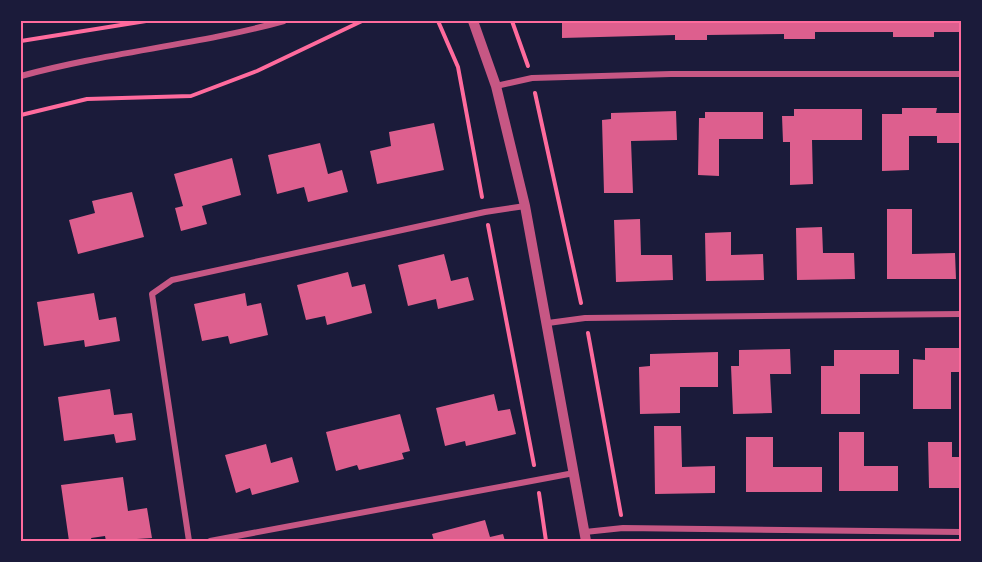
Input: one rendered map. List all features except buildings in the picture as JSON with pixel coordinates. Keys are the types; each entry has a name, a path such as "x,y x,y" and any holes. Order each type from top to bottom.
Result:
{"street":[{"path":"21,76 84,61 231,36 284,21"},
{"path":"473,21 496,86 525,206 586,537 623,528 961,532"},
{"path":"496,86 531,78 671,74 961,74"},
{"path":"189,541 152,294 172,280 485,212 525,206"},
{"path":"548,323 585,318 961,314"},
{"path":"210,541 574,473"}],"path":[{"path":"21,41 146,21"},
{"path":"21,115 87,99 191,96 257,71 362,21"},
{"path":"438,21 458,68 537,480 546,541"},
{"path":"512,21 531,78 585,318 623,528"}]}
